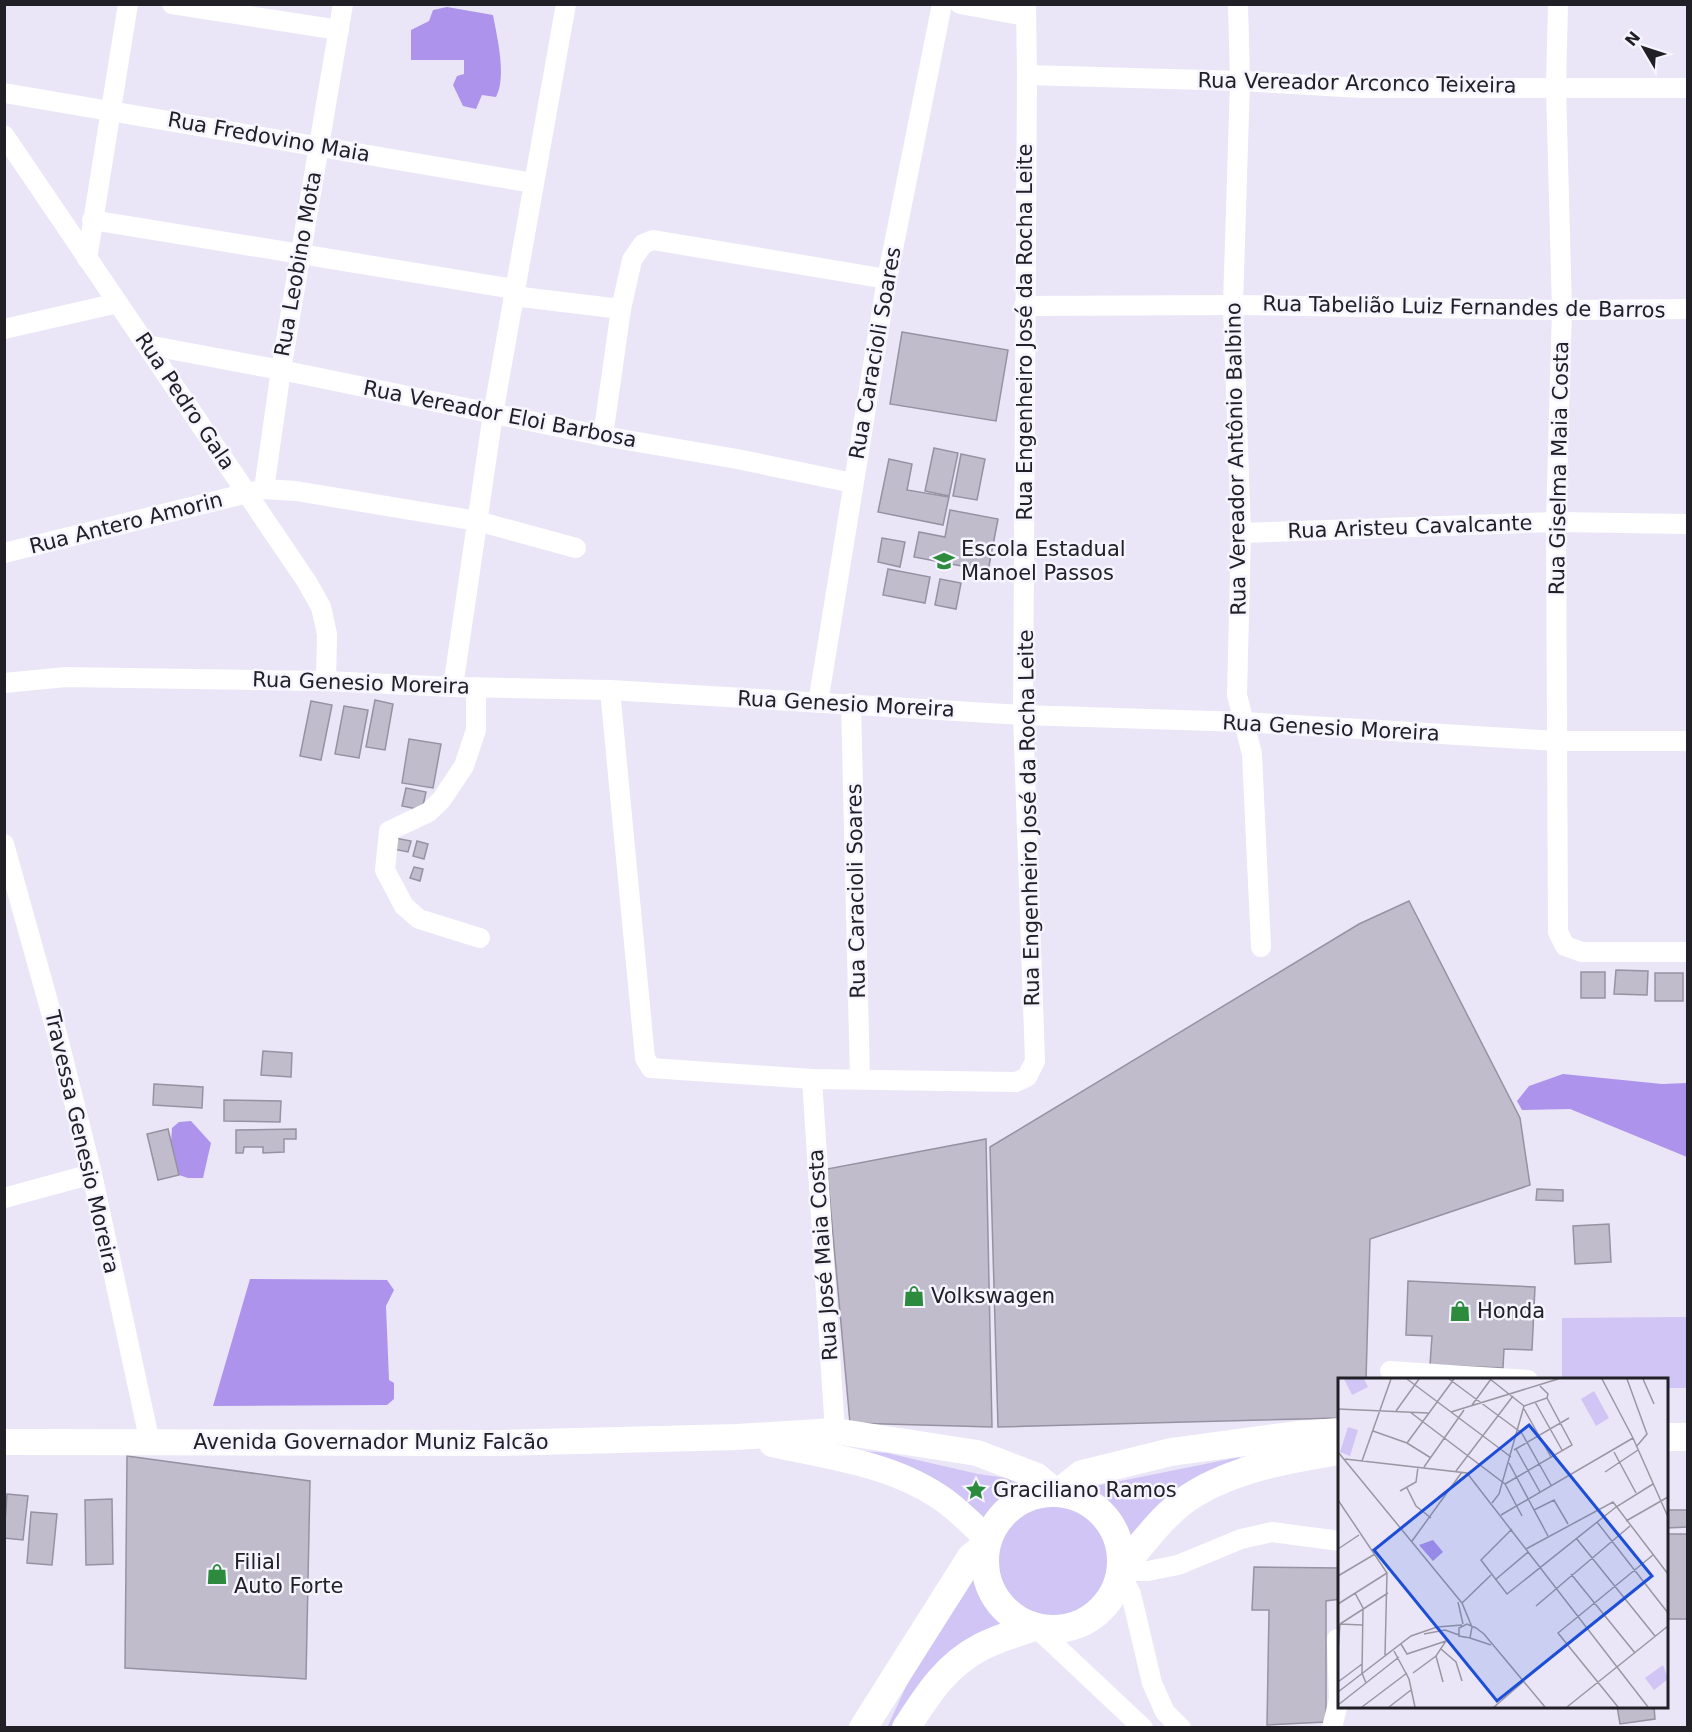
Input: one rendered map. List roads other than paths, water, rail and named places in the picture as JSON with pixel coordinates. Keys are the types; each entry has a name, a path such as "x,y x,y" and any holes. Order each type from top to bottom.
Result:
{"highway":[{"path":"1057,1493 1082,1474 1171,1452 1297,1435 1338,1432"},
{"path":"1668,1437 1688,1437"},
{"path":"906,1728 928,1692 949,1668 982,1646 1038,1628 1074,1627 1091,1618 1106,1605 1121,1571 1164,1519 1191,1496 1245,1470 1310,1455 1338,1451"},
{"path":"863,1728 971,1557 986,1542 1004,1514 1021,1501 1041,1494 1057,1493 1082,1499 1100,1511 1113,1527 1120,1547 1121,1571"},
{"path":"986,1542 990,1590 1016,1619 1038,1628"}],"main road":[{"name":"Avenida Governador Muniz Falcão","path":"4,1442 501,1443 737,1437 835,1431 977,1453 1037,1476 1057,1493"},
{"name":"Avenida Governador Muniz Falcão","path":"737,1437 865,1464 919,1484 940,1496 986,1542"}],"street":[{"path":"87,259 128,4"},
{"path":"172,4 339,30"},
{"name":"Rua Leobino Mota","path":"255,490 281,370 343,4"},
{"path":"453,687 493,414 532,183 566,4"},
{"name":"Rua Caracioli Soares","path":"818,703 887,279 942,4"},
{"path":"960,4 1026,10"},
{"name":"Rua Vereador Antônio Balbino","path":"1238,4 1240,81 1233,305 1241,533 1237,695 1252,754 1261,947"},
{"name":"Rua Giselma Maia Costa","path":"1558,4 1556,87 1562,310 1556,522 1557,932 1565,946 1582,952 1688,951"},
{"name":"Rua Engenheiro José da Rocha Leite","path":"860,1079 1016,1082 1027,1077 1035,1060 1023,715 1026,10"},
{"name":"Rua Vereador Arconco Teixeira","path":"1027,75 1240,81 1362,88 1688,88"},
{"name":"Rua Fredovino Maia","path":"4,93 532,183"},
{"name":"Rua Pedro Gala","path":"4,135 147,345 255,490 321,607 327,634 326,681"},
{"path":"92,220 514,293 621,309"},
{"path":"603,436 621,309 632,260 643,244 652,240 887,279"},
{"path":"4,329 118,303"},
{"name":"Rua Tabelião Luiz Fernandes de Barros","path":"1024,306 1233,305 1562,310 1688,309"},
{"name":"Rua Vereador Eloi Barbosa","path":"147,345 603,436 737,459 853,483"},
{"name":"Rua Antero Amorin","path":"4,553 255,490 296,491 477,521 576,548"},
{"name":"Rua Aristeu Cavalcante","path":"1241,533 1556,522 1688,524"},
{"name":"Rua Genesio Moreira","path":"4,683 66,677 326,681 453,687 610,690 1023,715 1244,722 1557,741 1688,741"},
{"path":"476,687 476,730 464,766 442,800 429,812 388,831 385,870 404,906 419,919 480,938"},
{"path":"610,690 645,1058 651,1068 812,1079 860,1079"},
{"name":"Rua Caracioli Soares","path":"851,703 860,1079"},
{"name":"Travessa Genesio Moreira","path":"4,844 57,1034 92,1174 150,1443"},
{"name":"Rua José Maia Costa","path":"812,1079 835,1431"},
{"path":"4,1198 92,1174"},
{"path":"1390,1371 1465,1378"},
{"path":"1181,1728 1165,1712 1152,1683 1131,1594 1121,1571 1148,1571 1178,1565 1241,1539 1272,1532 1338,1541"},
{"path":"1038,1628 1143,1728"},
{"path":"1337,1639 1338,1669"},
{"path":"1332,1728 1338,1703"}],"place":[{"name":"Escola Estadual Manoel Passos","path":"944,561"},
{"name":"Volkswagen","path":"914,1296"},
{"name":"Honda","path":"1460,1311"},
{"name":"Graciliano Ramos","path":"976,1490"},
{"name":"Filial Auto Forte","path":"217,1574"}]}
